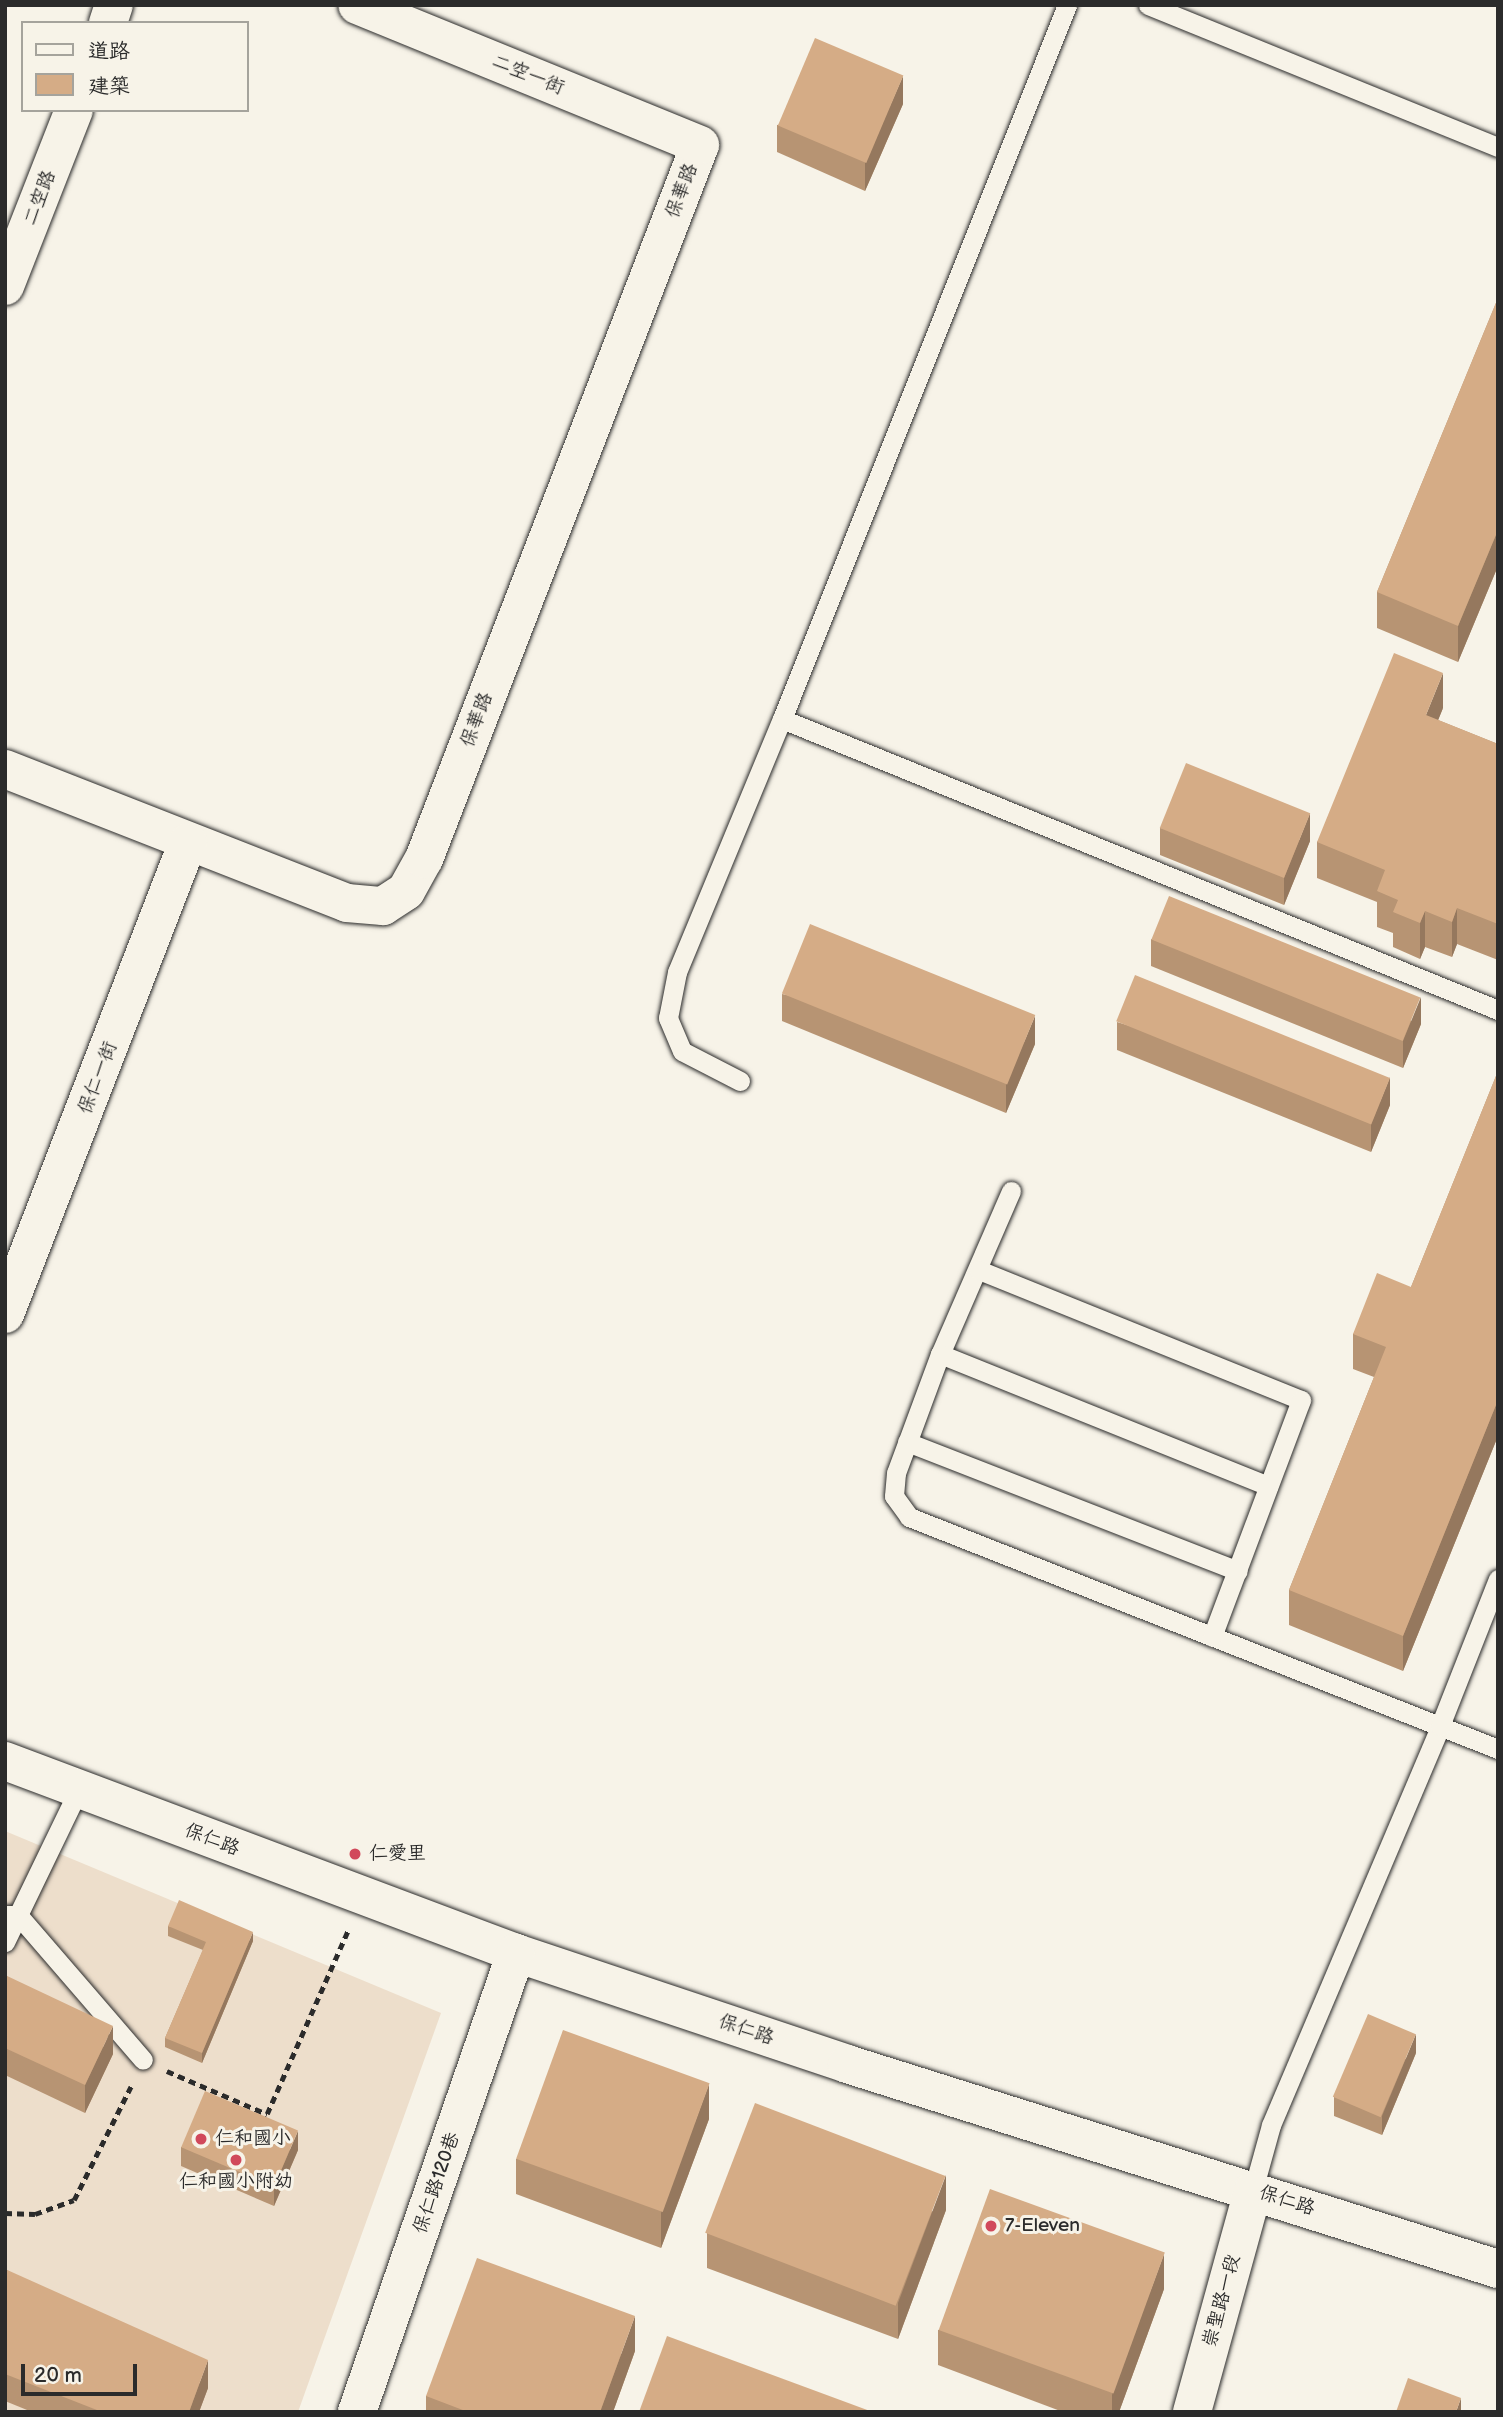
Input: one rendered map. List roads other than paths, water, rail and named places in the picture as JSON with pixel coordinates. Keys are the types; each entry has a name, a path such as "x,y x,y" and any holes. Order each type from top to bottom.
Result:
{"street":[{"name":"二空一街","path":"357,5 700,145"},
{"name":"二空路","path":"5,286 73,112"},
{"name":"保華路","path":"5,769 347,903 383,905 406,891 424,859 700,145"},
{"name":"保仁一街","path":"5,1314 188,842"},
{"name":"保仁路","path":"5,1761 363,1898 516,1953 847,2064 1498,2269"},
{"name":"保仁路120巷","path":"357,2412 516,1953"},
{"name":"崇聖路一段","path":"1192,2412 1253,2190"}],"lane":[{"path":"740,1081 682,1051 667,1018 677,972 782,719 1067,5"},
{"path":"1148,5 1498,147"},
{"path":"782,719 1498,1010"},
{"path":"1011,1191 940,1354 896,1473 894,1496 909,1517 1498,1749"},
{"path":"978,1270 1301,1400 1212,1637"},
{"path":"940,1354 1269,1486"},
{"path":"907,1442 1238,1571"},
{"path":"1253,2190 1271,2124 1440,1726 1498,1580"},
{"path":"5,1942 12,1915 79,1789"},
{"path":"12,1915 144,2060"}],"place":[{"name":"仁愛里","path":"355,1854"},
{"name":"仁和國小","path":"201,2139"},
{"name":"仁和國小附幼","path":"236,2160"},
{"name":"7-Eleven","path":"991,2226"}]}
